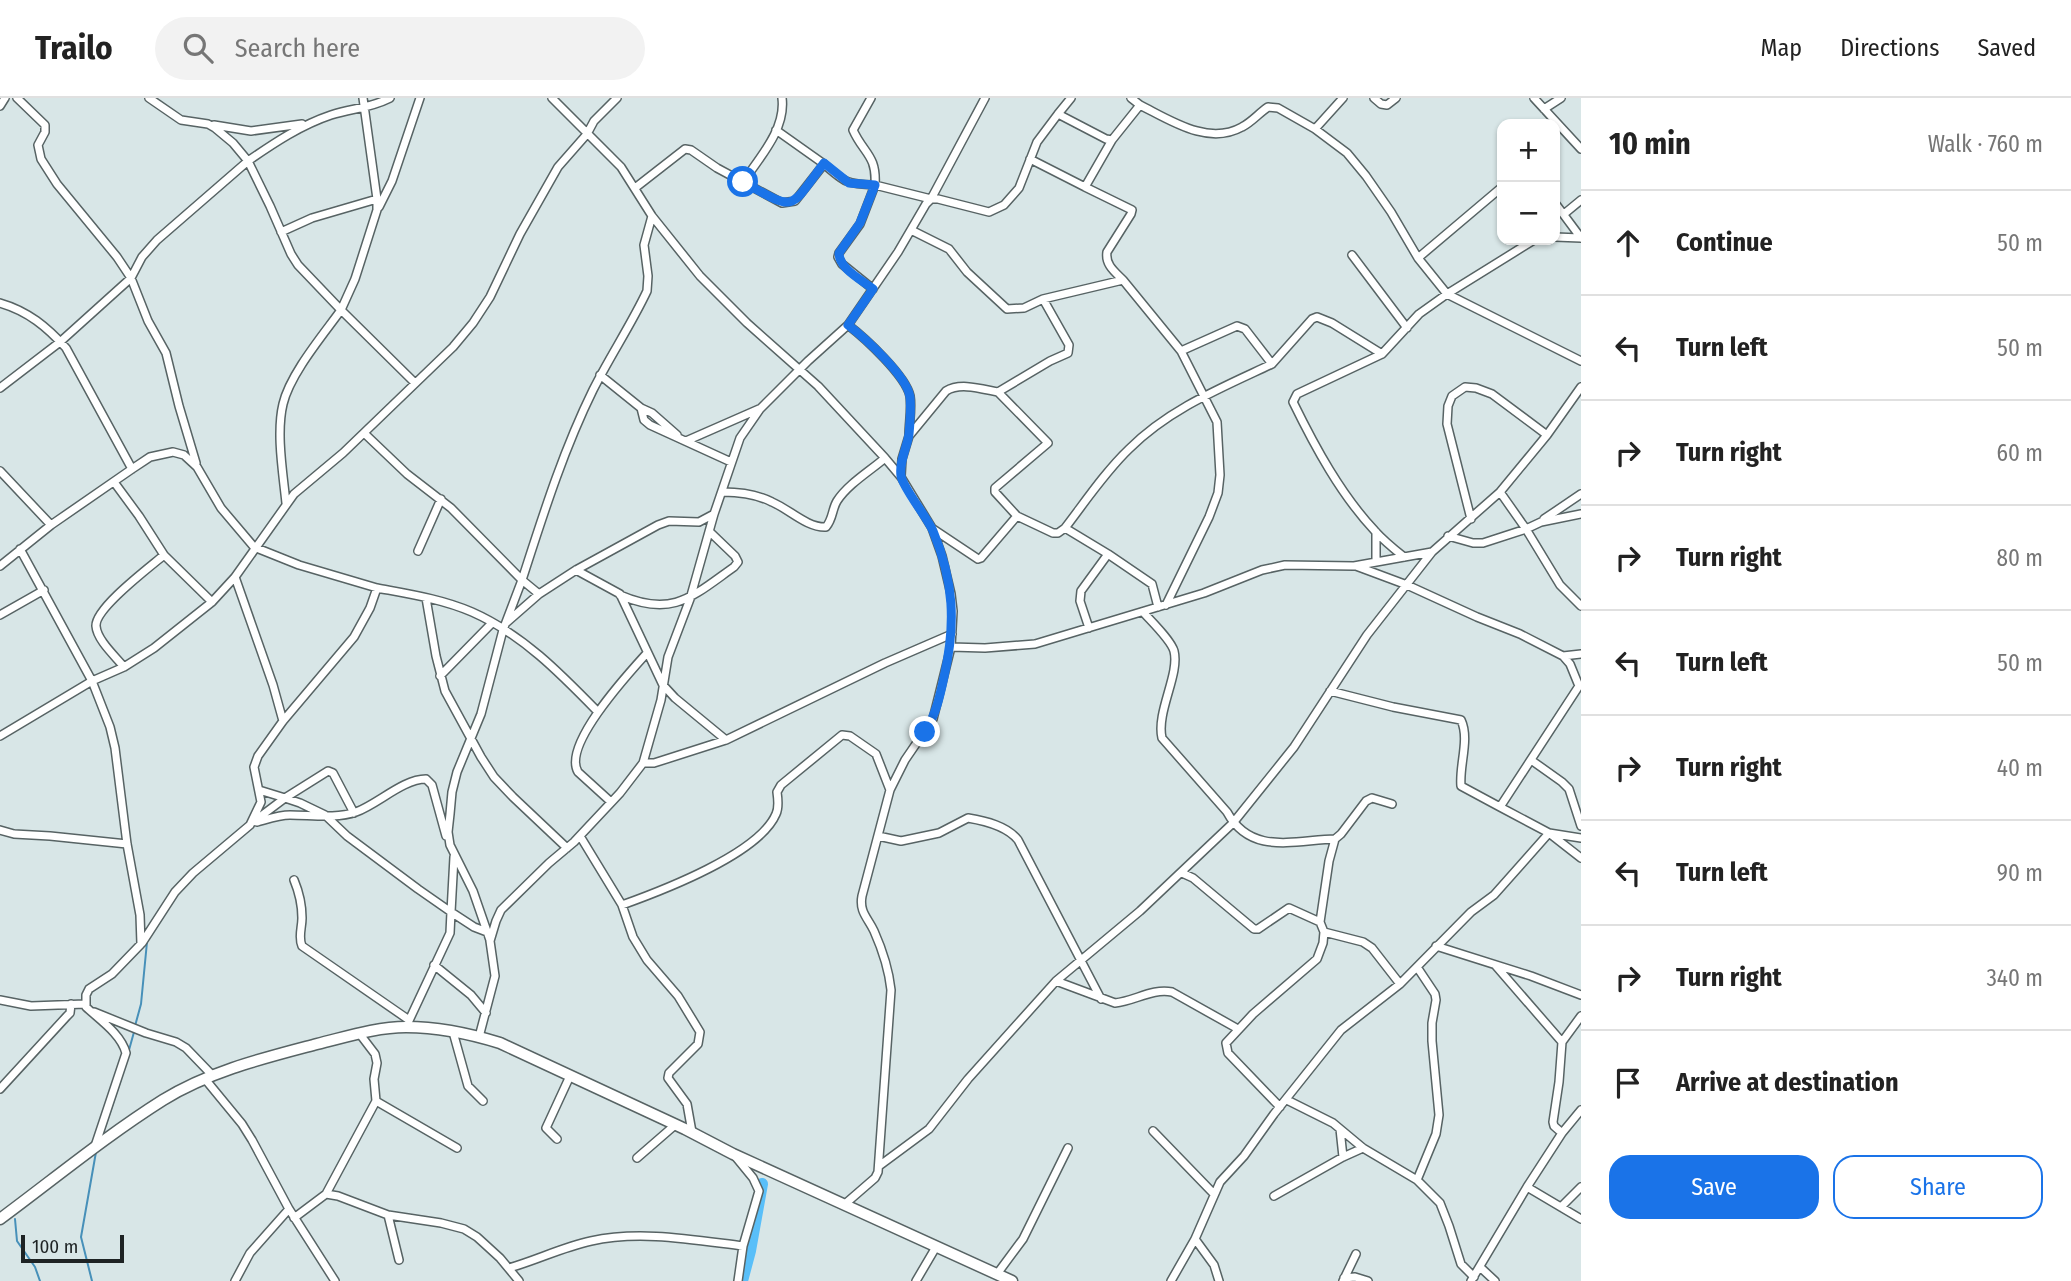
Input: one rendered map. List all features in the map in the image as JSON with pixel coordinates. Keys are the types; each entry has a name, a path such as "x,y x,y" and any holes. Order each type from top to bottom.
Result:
{"street":[{"path":"0,106 5,98"},
{"path":"17,98 45,125 45,132 38,145 44,165 131,278 148,321 166,353 178,406 197,467 221,508 254,547 310,569 464,609 492,623 505,626 550,663 598,712"},
{"path":"363,98 377,210"},
{"path":"152,99 181,120 251,131 306,124 365,108 390,98"},
{"path":"286,503 282,466 282,406 298,373 341,310 355,279 377,210 392,181 420,98"},
{"path":"552,98 621,167 652,216 700,276 800,368 885,458 901,477 932,528 942,556 951,594 951,647 933,719 905,760 890,790 860,905 875,934 891,990 880,1166 877,1175 845,1203"},
{"path":"0,736 92,681 124,667 166,640 212,602 235,577 286,503 304,484 364,433 453,347 473,323 490,297 520,234 558,167 587,134 593,121 617,98"},
{"path":"743,182 776,131 783,109 782,98"},
{"path":"871,98 853,130 871,156 875,185 865,214 838,257 849,271 873,289"},
{"path":"490,941 501,910 580,836 643,763 662,700 668,657 690,599 714,514 740,438 760,409 848,325 911,230 921,210 931,199 985,98"},
{"path":"776,131 849,183 875,185 989,212 998,210 1014,197 1037,142 1071,98"},
{"path":"1130,98 1188,129 1218,135 1241,128 1268,107 1278,108 1315,129 1347,153 1366,176 1418,258 1447,294 1581,361"},
{"path":"1265,98 1268,107"},
{"path":"1315,129 1343,98"},
{"path":"1374,98 1387,105 1396,98"},
{"path":"1534,98 1581,149"},
{"path":"1544,109 1561,98"},
{"path":"1085,187 1112,140 1140,105"},
{"path":"1058,114 1112,140"},
{"path":"208,124 223,134 248,160 295,260 415,383"},
{"path":"0,388 60,342 131,278 142,257 156,240 248,160 306,124"},
{"path":"635,188 685,149 777,201 789,203 800,196 824,163"},
{"path":"1030,159 1132,210 1107,252 1108,265 1181,351 1217,422 1219,493 1162,606"},
{"path":"1418,258 1497,191"},
{"path":"281,232 312,218 377,199"},
{"path":"1564,214 1581,200"},
{"path":"1560,209 1581,238"},
{"path":"448,839 452,792 457,772 481,714 505,626 560,466 600,375 647,291 644,245 652,216"},
{"path":"911,230 948,249 967,272 1007,309 1024,308 1043,299 1123,280"},
{"path":"1560,237 1581,238"},
{"path":"1404,557 1376,533 1354,507 1331,472 1293,402 1297,394 1382,354 1419,314 1526,245"},
{"path":"1352,256 1407,328"},
{"path":"998,392 1068,353 1069,345 1043,299"},
{"path":"0,303 30,316 60,342 77,366 132,469"},
{"path":"909,436 950,388 967,387 998,392 1048,443 995,488 995,492 1017,516 1058,533 1065,528 1127,450 1169,416 1272,364 1312,319 1317,317 1332,323 1382,354"},
{"path":"848,325 881,355 910,395 909,436 902,459 901,477"},
{"path":"1181,351 1237,326 1245,329 1272,364"},
{"path":"600,375 640,408 644,420 650,425 731,462"},
{"path":"1471,519 1447,424 1448,406 1452,396 1465,387 1492,394 1547,435"},
{"path":"880,1166 929,1129 977,1068 1056,981 1140,911 1233,823 1294,747 1367,635 1432,552 1500,492 1547,435 1581,387"},
{"path":"684,440 760,409"},
{"path":"364,433 407,474 441,499 539,594"},
{"path":"0,566 51,525 150,457 173,452 184,455 197,467"},
{"path":"723,492 759,496 816,526 826,527 840,497 885,458"},
{"path":"0,471 51,525"},
{"path":"114,482 164,555 212,602"},
{"path":"1500,492 1560,585 1581,606"},
{"path":"1448,536 1474,543 1526,529 1541,522 1581,494"},
{"path":"418,551 441,499"},
{"path":"505,626 539,594 576,570 663,523 699,522 714,514"},
{"path":"1541,522 1581,514"},
{"path":"932,528 978,559 1017,516"},
{"path":"1065,528 1152,584 1162,606"},
{"path":"576,570 620,594 642,602 657,605 690,599 738,562 710,532"},
{"path":"1376,533 1376,561"},
{"path":"20,549 92,681 110,727 138,904 141,944"},
{"path":"951,647 985,648 1035,644 1204,593 1262,570 1285,565 1354,566 1432,552"},
{"path":"1089,628 1080,601 1081,591 1108,554"},
{"path":"124,667 97,630 96,620 113,599 164,555"},
{"path":"1354,566 1406,585 1520,634 1563,656 1576,674 1580,685 1500,807"},
{"path":"235,577 274,685 283,721"},
{"path":"250,825 261,802 255,762 283,721 354,637 377,588"},
{"path":"0,614 44,590"},
{"path":"620,594 663,685 726,740"},
{"path":"426,598 440,676 452,706 494,776 567,848"},
{"path":"1143,612 1174,652 1161,722 1162,738 1227,812 1233,823 1270,844 1335,839"},
{"path":"440,676 492,623"},
{"path":"643,763 654,763 726,740 951,634"},
{"path":"611,802 578,772 574,762 585,734 598,712 614,689 647,653"},
{"path":"1563,656 1581,654"},
{"path":"1330,691 1461,720 1464,724 1461,786 1549,834 1581,858"},
{"path":"622,905 670,887 743,848 757,837 777,814 777,792 781,785 842,735 850,736 876,754 890,790"},
{"path":"1531,760 1569,789 1581,826"},
{"path":"94,1149 126,1053 118,1037 87,1007 86,995 89,989 120,967 141,944 175,892 192,873 285,798 328,771 335,777 354,813"},
{"path":"250,825 287,815 354,813 416,780 426,779 432,785 454,856 473,891 490,941 495,976 479,1037"},
{"path":"259,790 300,803 325,815 347,836 418,889 474,927 487,932"},
{"path":"1280,1107 1228,1053 1226,1043 1238,1029 1317,959 1324,932 1320,922 1335,839 1366,801 1372,798 1392,804"},
{"path":"878,836 901,841 939,833 968,818 1004,828 1012,833 1101,999"},
{"path":"0,830 14,834 127,844"},
{"path":"1549,834 1581,838"},
{"path":"1171,1281 1195,1239 1220,1182 1244,1156 1341,1030 1400,984 1471,912 1494,895 1549,834"},
{"path":"580,836 622,905 633,937 647,960 678,996 700,1032 698,1044 669,1073 668,1079 687,1104 692,1132"},
{"path":"407,1024 450,933 454,856"},
{"path":"1182,873 1193,878 1254,929 1289,908 1320,922"},
{"path":"294,880 300,894 302,919 299,939 302,946 407,1024"},
{"path":"1324,932 1372,948 1400,984"},
{"path":"1436,946 1581,995"},
{"path":"1494,964 1562,1042"},
{"path":"434,965 471,995 486,1013"},
{"path":"1416,1180 1436,1134 1439,1115 1432,1041 1436,1000 1435,994 1417,967"},
{"path":"1056,981 1115,1003 1151,993 1172,992 1238,1029"},
{"path":"0,1000 31,1006 71,1004 87,1007 122,1024 176,1042 186,1048 247,1132 294,1218 335,1281"},
{"path":"0,1089 70,1013 71,1004"},
{"path":"1562,1133 1553,1122 1562,1042 1581,1016"},
{"path":"0,1219 164,1099 209,1077 257,1060 359,1033 407,1024 479,1037 513,1049 692,1132 733,1154 1012,1281"},
{"path":"453,1032 468,1086 483,1101"},
{"path":"294,1218 326,1194 376,1101 375,1054 359,1033"},
{"path":"557,1139 546,1128 570,1076"},
{"path":"1287,1100 1340,1128 1363,1148 1416,1180 1440,1203 1461,1264 1472,1279 1527,1187 1562,1133 1581,1110"},
{"path":"376,1101 457,1148"},
{"path":"637,1158 675,1125"},
{"path":"1340,1128 1343,1157"},
{"path":"1153,1131 1214,1194"},
{"path":"998,1274 1023,1239 1068,1148"},
{"path":"1274,1196 1363,1148"},
{"path":"733,1154 759,1191 743,1246 738,1281"},
{"path":"1527,1187 1581,1219"},
{"path":"1561,1208 1581,1187"},
{"path":"326,1194 388,1215 464,1229 477,1237 519,1281"},
{"path":"235,1281 250,1253 289,1209"},
{"path":"388,1215 399,1260"},
{"path":"509,1268 593,1240 627,1237 675,1238 743,1246"},
{"path":"1195,1239 1214,1265 1219,1281"},
{"path":"916,1281 936,1247"},
{"path":"1344,1279 1356,1254"},
{"path":"1480,1267 1494,1281"},
{"path":"1344,1279 1355,1276 1368,1281"}],"waterway":[{"path":"135,1026 141,1004 147,942"},
{"path":"129,1050 134,1032"},
{"path":"105,1127 121,1079"},
{"path":"92,1281 81,1237 96,1152"},
{"path":"742,1281 762,1184"},
{"path":"15,1219 17,1241 35,1267 40,1281"}],"route":[{"path":"743,182 777,201 789,203 800,196 824,163 838,177 849,183 875,185 865,214 838,257 849,271 873,289 848,325 889,364 910,395 909,436 902,459 901,477 932,528 948,575 953,611 951,647 937,709 925,732"}]}
